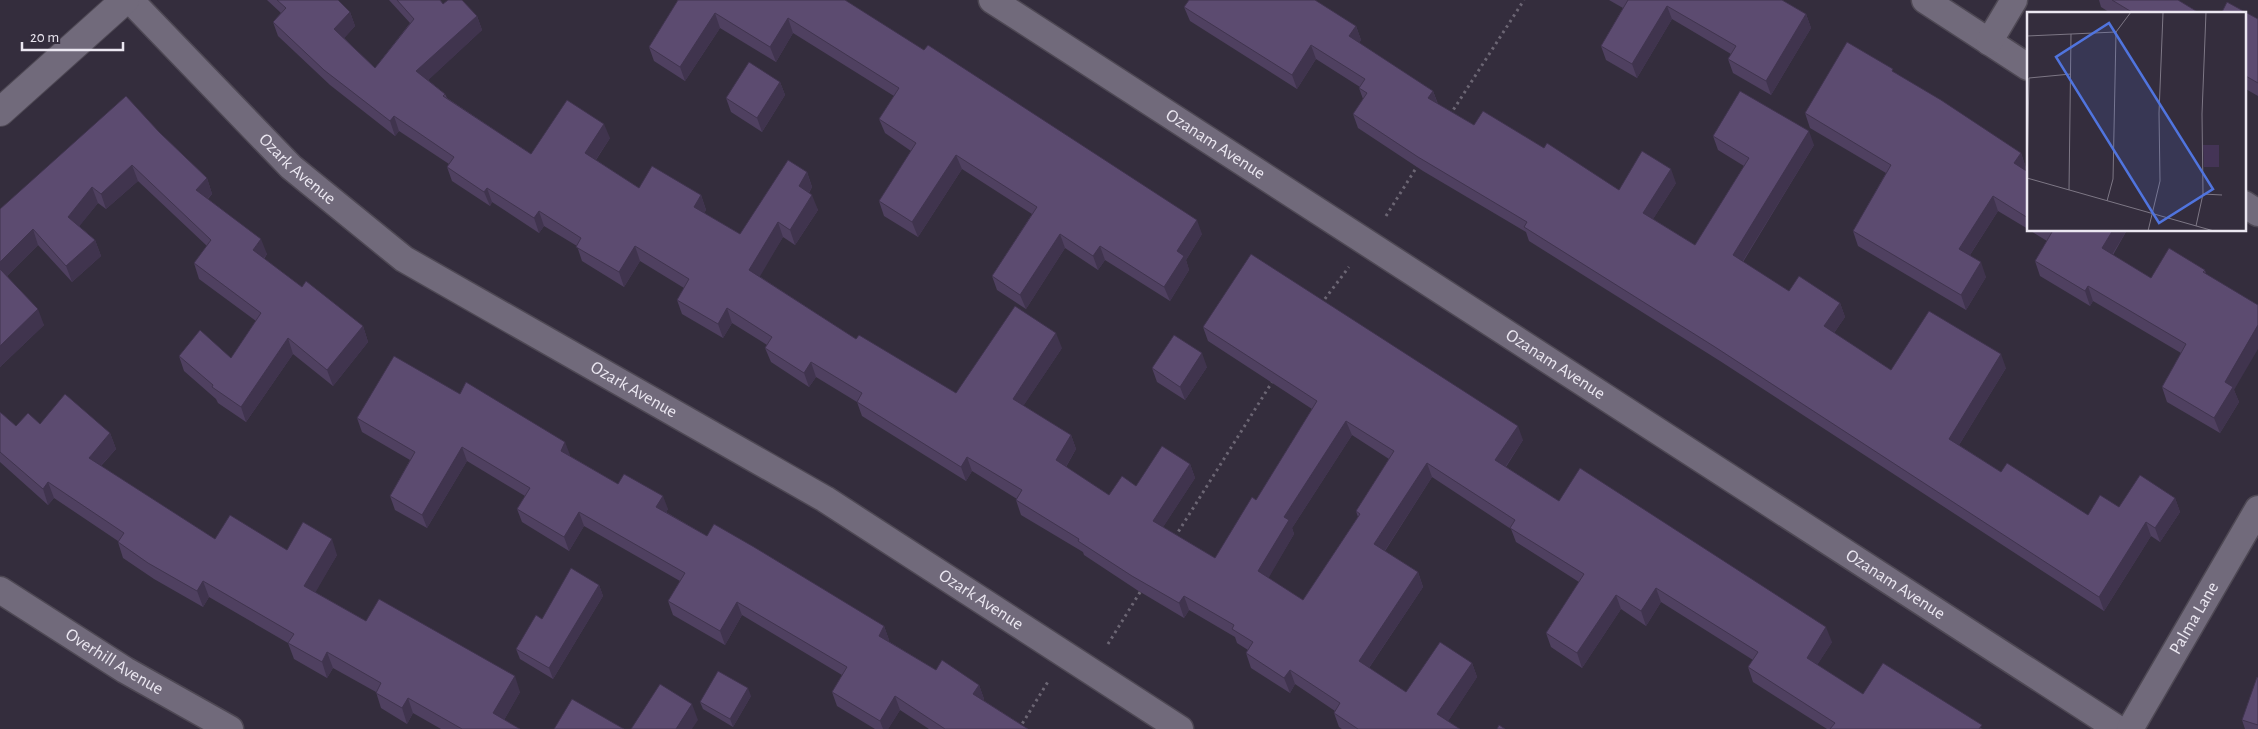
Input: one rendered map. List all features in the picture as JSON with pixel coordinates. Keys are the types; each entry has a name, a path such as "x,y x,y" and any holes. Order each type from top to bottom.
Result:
{"street":[{"path":"0,112 125,0"},
{"name":"Ozark Avenue","path":"130,0 291,167 404,258 825,499 1180,729"},
{"name":"Ozanam Avenue","path":"992,0 2118,729"},
{"path":"1925,0 2027,66"},
{"path":"1989,42 2014,0"},
{"path":"2246,205 2258,213"},
{"name":"Palma Lane","path":"2130,729 2258,509"},
{"name":"Overhill Avenue","path":"4,602 230,729"}],"path":[{"path":"1449,116 1524,0"},
{"path":"1386,216 1423,158"},
{"path":"1317,311 1333,286 1351,265"},
{"path":"1171,544 1276,377"},
{"path":"1108,644 1144,586"},
{"path":"1019,729 1052,675"}],"building":[{"path":"277,0 338,0 350,12 334,29 375,68 414,19 397,0 440,0 443,4 448,0 462,0 477,16 416,71 445,94 443,96 531,154 567,100 604,124 585,153 639,188 652,166 701,195 694,207 740,234 788,160 807,172 799,186 812,195 790,230 778,222 749,270 856,339 859,335 956,393 1015,306 1056,333 1013,399 1071,435 1056,460 1109,495 1122,476 1136,486 1162,446 1190,464 1153,521 1215,558 1252,497 1256,500 1317,401 1203,327 1251,254 1518,426 1495,460 1559,501 1580,468 1826,627 1807,658 1863,694 1883,663 1982,725 1979,729 1830,729 1835,723 1748,667 1758,652 1656,588 1641,611 1616,595 1577,653 1546,633 1584,574 1510,528 1515,520 1427,463 1374,544 1418,572 1359,661 1406,692 1440,642 1472,663 1437,714 1460,729 1358,729 1334,713 1340,703 1290,670 1284,678 1246,653 1253,642 1232,629 1234,625 1184,596 1179,603 1132,576 1078,541 1079,539 1016,500 1022,490 967,457 961,467 857,402 862,393 811,362 804,373 765,348 772,337 727,308 718,324 677,300 689,279 635,246 619,272 576,247 581,238 539,211 534,218 487,188 484,192 447,167 454,157 394,116 390,121 324,70 273,22 286,8","holes":["1346,421 1394,451 1356,511 1360,514 1303,600 1258,571 1289,520 1284,517"]},
{"path":"678,0 845,0 924,50 928,45 1197,220 1177,251 1184,256 1164,287 1100,246 1093,256 1060,234 1020,295 992,276 1037,207 956,155 912,222 879,201 916,143 879,119 899,88 788,18 770,47 715,13 680,67 649,47"},
{"path":"1189,0 1315,0 1356,26 1349,36 1433,91 1428,98 1474,125 1483,111 1544,148 1547,143 1619,190 1642,151 1671,169 1643,213 1695,245 1749,158 1713,136 1740,91 1809,131 1733,255 1789,291 1799,276 1840,303 1824,326 1891,370 1929,311 2001,354 1949,439 2001,472 2007,463 2088,515 2100,495 2119,507 2140,475 2175,498 2155,528 2146,522 2099,597 1715,347 1524,227 1527,222 1418,157 1353,114 1367,93 1359,88 1365,79 1311,45 1292,75 1184,7"},
{"path":"1628,0 1782,0 1806,14 1766,81 1728,59 1736,46 1667,6 1632,64 1601,46"},
{"path":"2112,0 2178,0 2198,12 2132,12"},
{"path":"2227,2 2245,12 2222,12"},
{"path":"2246,12 2258,19 2258,83 2246,76"},
{"path":"1847,42 1893,69 1892,71 1941,100 2021,153 2014,163 2027,171 2027,217 1993,196 1959,249 1981,262 1961,295 1853,231 1891,165 1805,113"},
{"path":"749,62 780,82 757,118 726,98"},
{"path":"126,96 159,132 207,178 196,190 261,239 253,250 302,287 306,281 363,326 327,370 288,338 241,407 212,387 213,385 179,356 200,330 231,358 261,313 194,263 211,240 132,165 101,194 92,187 68,217 95,240 66,266 33,229 0,262 0,209"},
{"path":"2050,231 2112,231 2102,248 2151,278 2169,248 2205,270 2203,272 2258,305 2258,325 2225,382 2233,387 2214,418 2162,387 2186,344 2088,286 2085,291 2035,261 2052,232"},
{"path":"0,269 38,309 0,346"},
{"path":"1174,335 1202,353 1180,387 1152,368"},
{"path":"394,356 460,394 466,382 565,442 561,451 618,484 624,474 663,496 656,507 707,536 714,524 754,547 884,626 879,636 936,670 942,660 979,685 973,694 1028,729 945,729 895,696 880,721 832,692 847,667 737,602 720,631 668,601 685,573 579,512 564,537 517,509 530,488 462,447 422,515 390,496 415,452 357,418"},
{"path":"65,394 110,433 89,458 215,539 230,515 287,550 303,522 332,539 304,586 366,621 379,599 515,676 493,713 520,729 462,729 408,698 402,708 376,693 381,683 327,652 322,662 288,643 294,634 203,581 197,591 148,563 118,542 124,533 48,482 43,489 0,452 0,412 16,426 28,413 40,424"},
{"path":"571,568 599,585 549,668 516,649 536,615 542,619"},
{"path":"718,671 748,688 730,719 700,702"},
{"path":"2258,678 2258,725 2242,720"},
{"path":"660,684 692,704 676,729 631,729"},
{"path":"572,699 624,729 554,729"},
{"path":"1499,725 1505,729 1497,729"}]}
